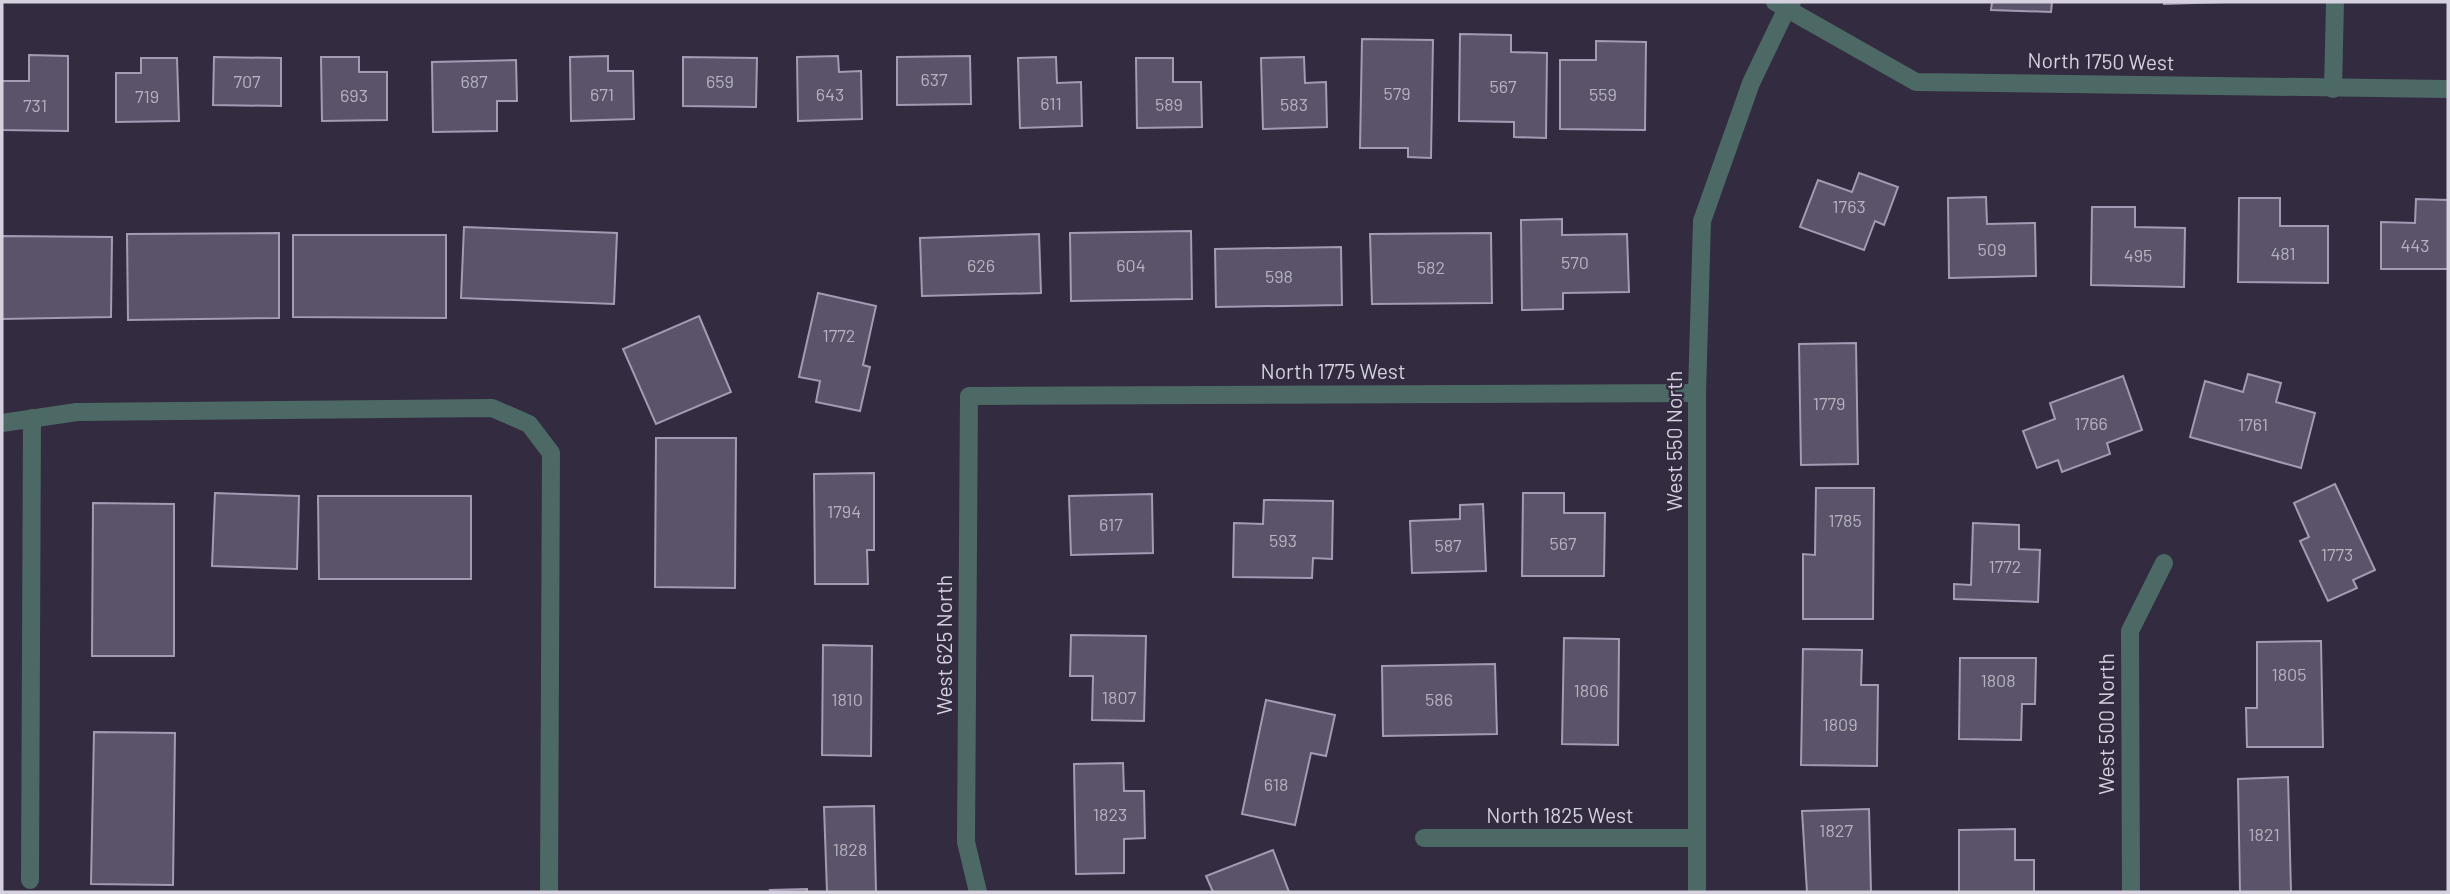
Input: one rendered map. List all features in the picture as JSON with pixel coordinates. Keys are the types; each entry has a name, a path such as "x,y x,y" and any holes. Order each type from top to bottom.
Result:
{"street":[{"path":"2333,89 2335,2"},
{"name":"North 1750 West","path":"1785,4 1916,82 2448,89"},
{"name":"West 550 North","path":"1698,892 1698,393 1702,221 1751,83 1785,4"},
{"name":"North 1775 West","path":"969,396 1698,393"},
{"name":"West 625 North","path":"969,396 966,842 978,892"},
{"path":"2,423 77,412 492,408 529,424 551,453 549,892"},
{"path":"30,880 32,418"},
{"name":"West 500 North","path":"2131,892 2130,631 2164,563"},
{"name":"North 1825 West","path":"1423,838 1698,838"}],"building":[{"path":"1992,2 2052,2 2051,12 1991,10"},
{"path":"2164,2 2228,2 2164,4"},
{"path":"1460,34 1511,35 1511,52 1547,53 1546,138 1514,137 1514,122 1459,121"},
{"path":"1362,39 1433,40 1431,158 1408,157 1408,148 1360,148"},
{"path":"1596,41 1646,42 1645,130 1560,129 1560,60 1596,60"},
{"path":"29,55 68,56 68,131 2,130 2,81 29,81"},
{"path":"608,56 608,71 633,71 634,119 571,121 570,57"},
{"path":"838,56 839,72 861,71 862,119 798,121 797,57"},
{"path":"970,56 971,104 897,105 897,57"},
{"path":"214,57 281,58 281,106 213,105"},
{"path":"321,57 359,57 359,72 387,72 387,120 322,121"},
{"path":"683,57 757,58 756,107 683,106"},
{"path":"1056,57 1057,83 1081,82 1082,126 1020,128 1018,58"},
{"path":"1304,57 1305,83 1326,82 1327,127 1263,129 1261,58"},
{"path":"141,58 177,58 179,121 116,122 116,73 141,73"},
{"path":"1136,58 1173,58 1173,82 1201,82 1202,127 1137,128"},
{"path":"516,60 517,101 497,101 497,131 433,132 432,62"},
{"path":"1859,173 1898,187 1884,225 1875,221 1864,250 1800,227 1818,180 1852,192"},
{"path":"1986,197 1987,224 2035,223 2036,276 1949,278 1948,198"},
{"path":"2239,198 2280,198 2280,226 2328,226 2328,283 2238,282"},
{"path":"2416,199 2448,200 2448,269 2381,269 2381,222 2415,223"},
{"path":"2092,207 2135,207 2135,227 2185,228 2184,287 2091,285"},
{"path":"1562,219 1562,235 1627,234 1629,292 1563,293 1563,309 1522,310 1521,220"},
{"path":"464,227 617,233 614,304 461,298"},
{"path":"1191,231 1192,299 1071,301 1070,233"},
{"path":"279,233 279,318 128,320 127,234"},
{"path":"1491,233 1492,303 1372,304 1370,234"},
{"path":"1039,234 1041,293 922,296 920,238"},
{"path":"293,235 446,235 446,318 293,317"},
{"path":"2,236 112,237 111,317 2,319"},
{"path":"1341,247 1342,305 1216,307 1215,249"},
{"path":"818,293 876,306 863,365 870,367 860,411 816,402 820,381 799,377"},
{"path":"699,316 731,392 656,424 623,349"},
{"path":"1856,343 1858,464 1801,465 1799,344"},
{"path":"2248,374 2281,383 2276,402 2315,413 2301,468 2190,437 2205,381 2243,392"},
{"path":"2123,376 2142,430 2107,443 2110,454 2062,472 2058,460 2037,468 2023,431 2055,419 2050,403"},
{"path":"656,438 736,438 735,588 655,587"},
{"path":"874,473 874,550 867,550 868,584 815,584 814,474"},
{"path":"2335,484 2375,570 2353,580 2357,588 2328,601 2300,541 2309,537 2294,503"},
{"path":"1816,488 1874,488 1873,619 1803,619 1803,554 1815,555"},
{"path":"215,493 299,496 297,569 212,566"},
{"path":"1523,493 1564,493 1564,513 1605,513 1604,576 1522,576"},
{"path":"1152,494 1153,553 1071,555 1069,496"},
{"path":"318,496 471,496 471,579 319,579"},
{"path":"1264,500 1333,501 1332,559 1313,558 1312,578 1233,577 1234,523 1263,524"},
{"path":"93,503 174,504 174,656 92,656"},
{"path":"1483,504 1486,571 1412,573 1410,521 1460,519 1460,505"},
{"path":"1973,523 2019,525 2019,549 2040,550 2038,602 1954,599 1954,584 1971,585"},
{"path":"1071,635 1146,636 1144,721 1092,720 1093,676 1070,676"},
{"path":"1564,638 1619,639 1618,745 1562,744"},
{"path":"2321,641 2323,747 2247,747 2246,708 2257,708 2257,642"},
{"path":"823,645 872,646 871,756 822,755"},
{"path":"1803,649 1862,650 1861,685 1878,685 1877,766 1801,765"},
{"path":"1960,658 2036,658 2035,704 2022,704 2021,740 1959,739"},
{"path":"1495,664 1497,734 1383,736 1382,666"},
{"path":"1266,700 1335,715 1326,756 1311,753 1295,825 1242,814"},
{"path":"94,732 175,733 173,885 91,884"},
{"path":"1123,763 1124,791 1144,791 1145,838 1124,839 1124,873 1076,874 1074,764"},
{"path":"2288,777 2291,892 2240,892 2238,779"},
{"path":"874,806 876,892 827,892 824,807"},
{"path":"1869,809 1871,892 1807,892 1802,811"},
{"path":"2015,829 2015,860 2034,860 2034,892 1959,892 1959,830"},
{"path":"1273,850 1289,892 1213,892 1206,876"},
{"path":"807,889 807,892 770,890"}]}
